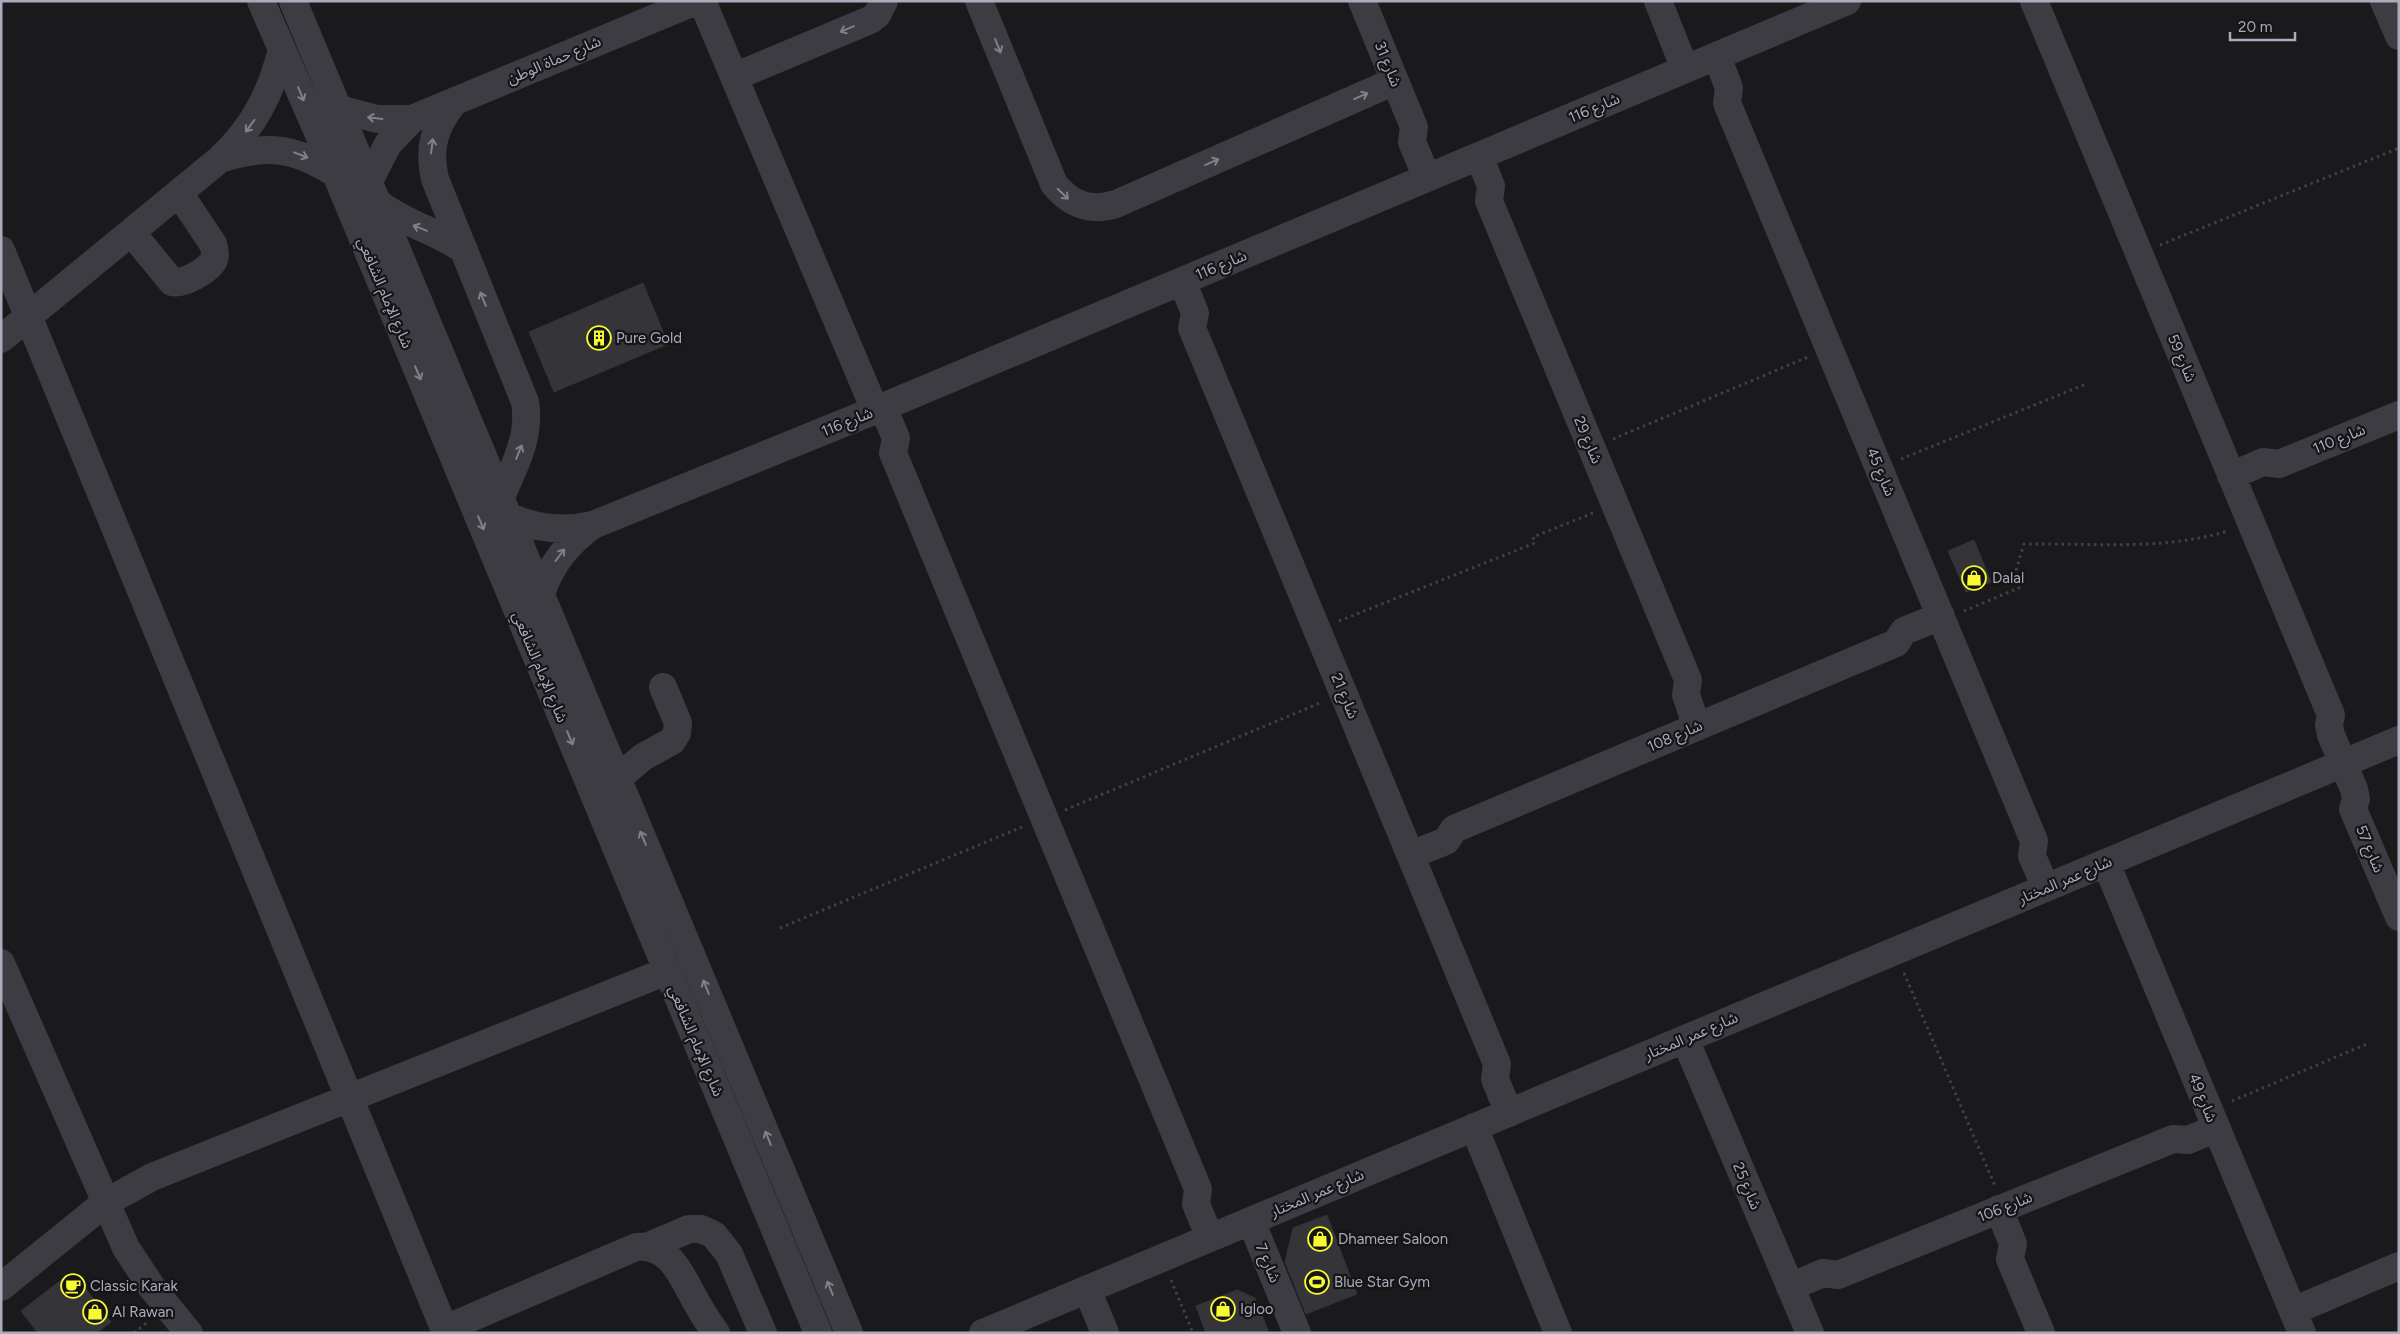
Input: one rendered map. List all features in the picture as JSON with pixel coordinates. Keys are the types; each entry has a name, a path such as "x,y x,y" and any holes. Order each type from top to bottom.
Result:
{"street":[{"name":"شارع الإمام الشافعي","path":"261,1 336,174 818,1333"},
{"name":"شارع الإمام الشافعي","path":"293,1 849,1333"},
{"name":"شارع حماة الوطن","path":"374,192 380,156 388,144 412,120 696,1"},
{"path":"702,1 875,410"},
{"path":"734,77 870,20 877,15 884,1"},
{"path":"979,1 1054,184 1070,201 1081,206 1099,208 1116,204 1395,81"},
{"name":"شارع 31","path":"1362,1 1414,127 1412,142 1453,167"},
{"name":"شارع 45","path":"1658,1 1701,63 1714,95 1726,103 2034,841 2047,848 2054,884"},
{"name":"شارع 116","path":"504,506 545,528 577,529 593,525 875,410 1847,1"},
{"name":"شارع 59","path":"2034,1 2331,715 2344,722 2343,763"},
{"path":"2384,1 2399,36"},
{"path":"1,339 220,159 238,141 254,121 276,74 282,50"},
{"path":"454,102 436,130 432,146 431,163 435,179 525,402 527,415 524,441 504,506"},
{"name":"شارع حماة الوطن","path":"338,109 377,119 412,120"},
{"path":"220,159 241,152 266,148 291,152 315,160 336,174"},
{"name":"شارع 29","path":"1453,167 1476,193 1489,201 1688,680 1686,695 1706,723"},
{"path":"374,192 400,219 439,235 464,250"},
{"path":"131,232 172,282 186,281 212,263 216,254 213,244 179,193"},
{"path":"1,250 446,1331 636,1247 649,1246 689,1229 701,1229 714,1235 729,1254 763,1333"},
{"name":"شارع 21","path":"1174,284 1180,320 1192,328 1497,1064 1510,1071 1518,1109"},
{"name":"شارع 7","path":"875,410 880,445 893,453 1198,1189 1211,1196 1230,1230 1297,1333"},
{"name":"شارع 110","path":"2235,484 2263,462 2279,464 2399,415"},
{"name":"شارع 116","path":"541,594 551,568 568,544 593,525"},
{"name":"شارع 108","path":"1407,847 1439,826 1454,829 1896,643 1904,631 1944,623"},
{"path":"618,778 644,757 672,741 677,733 678,723 663,687"},
{"name":"شارع عمر المختار","path":"983,1333 2399,740"},
{"name":"شارع 57","path":"2343,763 2355,794 2353,809 2399,917"},
{"name":"شارع 49","path":"2106,863 2297,1322"},
{"path":"1,963 126,1248 139,1269 189,1333"},
{"path":"1,1287 105,1203 152,1177 667,971"},
{"name":"شارع 25","path":"1685,1039 1810,1333"},
{"name":"شارع 106","path":"1793,1295 1831,1288 1838,1274 2173,1139 2180,1126 2211,1118"},
{"path":"1474,1127 1558,1333"},
{"path":"1996,1211 2013,1244 2010,1259 2042,1333"},
{"path":"649,1246 672,1262 684,1278 700,1310 716,1333"},
{"path":"2297,1322 2399,1266"},
{"path":"1087,1289 1105,1333"}],"path":[{"path":"2139,254 2399,148"},
{"path":"1592,448 1829,348"},
{"path":"1879,468 2086,384"},
{"path":"1317,630 1535,543 1533,536 1615,504"},
{"path":"1944,623 2019,588 2014,574 2024,544 2095,546 2163,544 2190,541 2251,523"},
{"path":"1894,951 1996,1211"},
{"path":"2211,1118 2369,1043"},
{"path":"1161,1258 1193,1333"}],"building":[{"name":"Pure Gold","path":"643,283 668,344 554,392 529,332"},
{"path":"1974,540 1991,582 1966,592 1948,551"},
{"path":"1327,1215 1357,1294 1306,1314 1285,1262 1293,1228"},
{"path":"65,1277 79,1280 111,1322 97,1333 38,1333 21,1311"},
{"path":"1237,1290 1255,1298 1269,1333 1206,1333 1196,1306"}],"place":[{"name":"Pure Gold","path":"599,338"},
{"name":"Dalal","path":"1974,578"},
{"name":"Dhameer Saloon","path":"1320,1239"},
{"name":"Blue Star Gym","path":"1317,1282"},
{"name":"Classic Karak","path":"73,1286"},
{"name":"Igloo","path":"1223,1309"},
{"name":"Al Rawan","path":"95,1312"}]}
